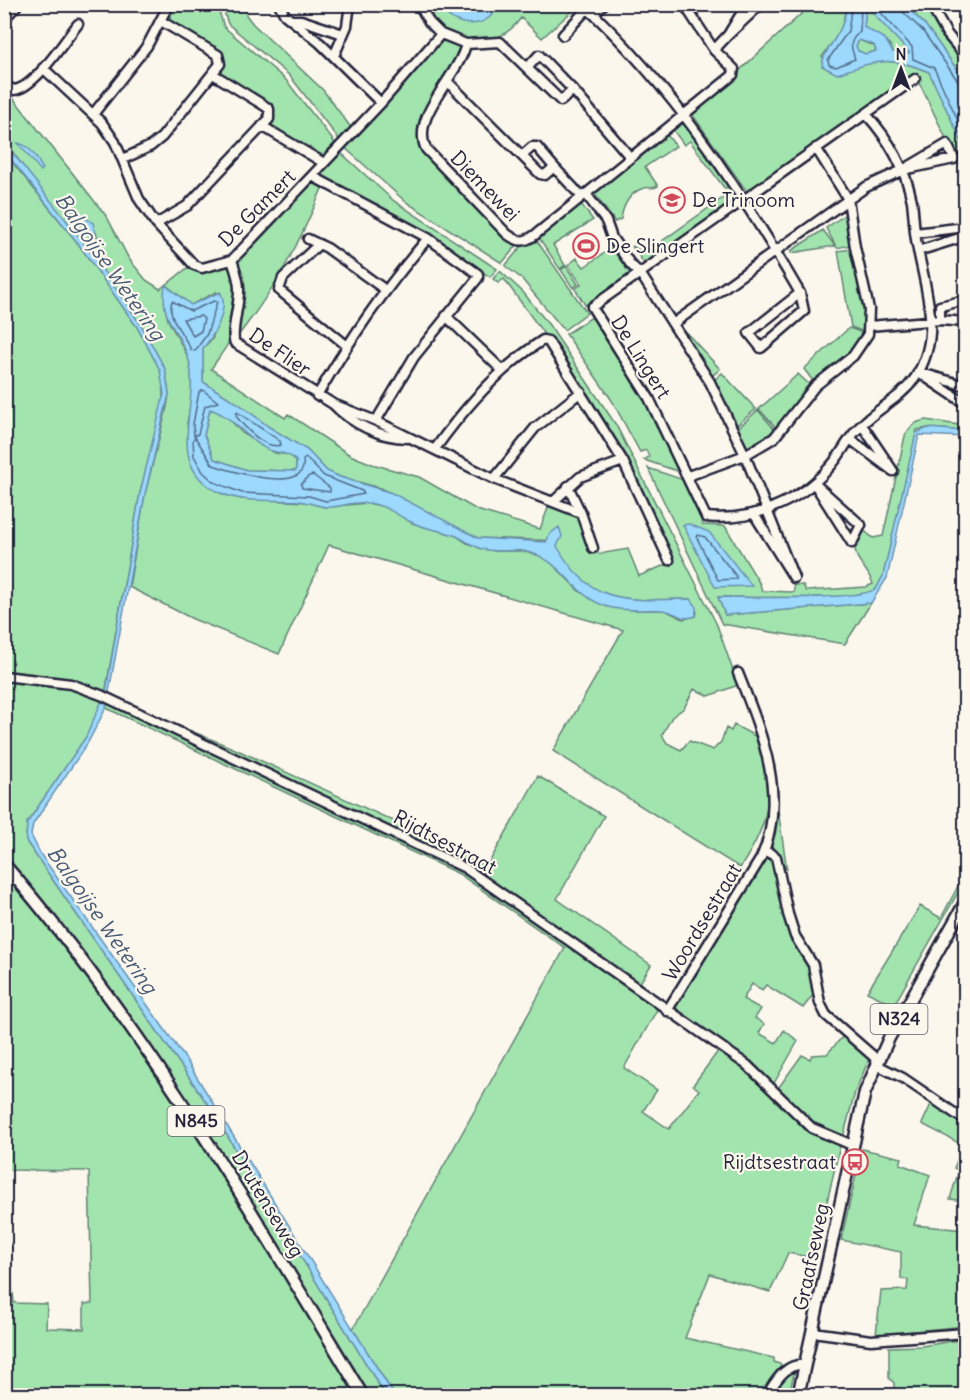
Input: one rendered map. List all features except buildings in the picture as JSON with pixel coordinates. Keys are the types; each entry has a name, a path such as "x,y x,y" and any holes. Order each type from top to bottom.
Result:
{"main road":[{"name":"Drutenseweg","path":"4,864 87,965 177,1092 363,1395"},
{"name":"Graafseweg","path":"798,1395 865,1092 877,1061 966,901"}],"street":[{"path":"4,19 18,4"},
{"path":"94,113 121,82 161,21 169,4"},
{"path":"279,4 291,20 334,56 381,103"},
{"path":"334,56 350,14 350,4"},
{"path":"419,4 429,22 441,34 466,44 498,41 528,67 561,101 573,90"},
{"path":"563,35 588,9 604,4"},
{"name":"Diemewei","path":"466,44 424,122 422,141 507,234 516,240 523,241 535,235 733,75 734,69 714,50 684,4"},
{"path":"728,35 747,4"},
{"path":"714,50 761,4"},
{"path":"930,4 947,34 966,57"},
{"path":"588,9 684,115 744,199 800,293 804,311 761,348 749,333 800,293"},
{"path":"291,20 301,20 343,34"},
{"path":"123,159 152,146 162,137 220,64 219,56 161,21"},
{"path":"4,84 15,90 23,88 43,68 78,24"},
{"path":"324,163 381,103 441,34"},
{"path":"528,67 539,55 573,90 630,157"},
{"name":"De Gamert","path":"43,68 94,113 116,142 139,199 156,224 198,268 232,260 324,163 262,126"},
{"path":"156,224 187,206 269,119 268,109 213,74"},
{"name":"De Lingert","path":"866,114 893,148 903,170 912,201 918,251 935,321 926,354 918,372 905,390 889,405 862,424 828,470 814,483 768,510 754,514 706,517 649,398 592,307 915,79"},
{"path":"447,81 540,174 545,176 554,167"},
{"path":"674,323 848,199 882,178 903,170 947,144 954,159 903,170"},
{"path":"523,155 532,147 537,147 554,167 584,195 606,221 612,238 631,265 640,273 674,323 710,382 745,455 794,578 754,514"},
{"path":"688,476 745,455 762,446 779,433 815,386 853,356 863,344 869,326 869,309 857,259 848,199 816,148"},
{"path":"312,176 428,238 476,271 478,278 414,357 376,421"},
{"path":"915,233 966,227"},
{"path":"918,251 966,236"},
{"name":"De Flier","path":"317,396 346,345 384,289 428,238"},
{"path":"308,239 319,244 384,289"},
{"path":"319,244 283,278 279,290 346,345"},
{"name":"De Flier","path":"232,260 239,286 238,317 233,338 235,343 333,404 376,421 494,479 581,513"},
{"path":"935,321 940,306 966,300"},
{"path":"446,316 503,371"},
{"path":"869,326 935,321 966,322"},
{"path":"435,449 457,419 503,371 543,340 548,341 623,462 669,560"},
{"path":"918,372 966,386"},
{"path":"918,372 966,404"},
{"path":"494,479 535,428 581,392"},
{"name":"De Flier","path":"333,404 342,414 368,429 407,438"},
{"path":"850,439 893,471 862,424"},
{"path":"554,501 568,486 593,470 623,462"},
{"path":"814,483 861,525 852,543 820,493 814,483"},
{"path":"568,486 581,513 593,548"},
{"name":"Woordsestraat","path":"667,1011 765,850 772,816 770,761 738,673"},
{"name":"Rijdtsestraat","path":"4,676 71,684 108,698 465,868 747,1065 812,1128 852,1145"},
{"name":"Woordsestraat","path":"765,850 776,857 788,914 795,936 813,965 820,1004 826,1015 881,1067 903,1078 966,1121"},
{"path":"813,1332 871,1340 966,1333"},
{"path":"766,1395 783,1372 797,1365 805,1365"}],"green space":[{"path":"176,5 217,5 224,27 286,80 335,143 321,157 268,125 272,112 219,74 224,60 222,55 168,22"},
{"path":"222,5 245,5 246,15 253,24 323,90 352,129 341,142 290,76 228,24"},
{"path":"423,5 497,9 499,5 579,5 542,38 521,18 509,30 496,38 469,41 455,37 443,29"},
{"path":"811,5 846,5 842,29 822,57 850,69 871,63 890,62 909,65 929,72 965,149 965,178 915,74 748,193 692,114"},
{"path":"866,5 910,53 893,52 890,45 864,27"},
{"path":"905,5 925,5 947,39 965,59 965,66 958,71 926,26"},
{"path":"441,39 465,47 419,136 421,147 509,241 519,243 502,263 406,202 344,147"},
{"path":"859,40 874,46 876,51 866,54 858,51 856,46"},
{"path":"14,99 107,217 129,259 146,280 160,289 165,285 165,308 168,320 189,359 191,372 193,391 187,423 192,466 210,487 241,499 308,502 325,507 368,503 390,508 412,523 455,535 467,543 494,551 521,551 546,557 579,591 632,610 665,610 683,619 696,616 697,612 690,599 630,599 597,590 569,566 556,546 559,541 478,538 380,488 327,471 307,450 203,382 203,348 213,338 216,292 191,305 166,285 191,265 199,270 229,263 234,281 235,323 229,342 211,369 285,418 288,414 350,455 372,464 419,477 477,510 540,529 550,503 579,516 591,551 597,550 599,554 628,549 639,576 672,562 641,486 599,414 504,279 498,283 493,279 500,271 523,292 549,325 616,425 717,625 738,685 709,696 694,689 684,708 672,717 662,735 667,743 681,750 689,741 713,750 721,742 726,728 731,731 734,725 757,737 766,774 767,805 759,835 740,868 553,751 623,630 329,545 279,654 193,619 129,587 145,494 167,407 169,394 165,369 141,325 5,142 4,106","holes":["69,208 91,223 97,234 100,249"]},
{"path":"685,121 730,184 725,189 690,141 684,145 673,130"},
{"path":"667,135 676,146 645,167 658,186 644,188 631,196 625,204 621,219 615,222 594,193"},
{"path":"4,152 77,242 137,327 160,370 163,383 163,407 140,493 105,694 72,682 5,670"},
{"path":"340,152 394,201 497,269 490,277 426,232 319,175"},
{"path":"311,181 323,186 305,227 276,282 238,336 244,294 236,259"},
{"path":"734,190 739,198 645,265 632,246 645,253"},
{"path":"581,204 593,220 553,245 565,265 560,269 539,238"},
{"path":"847,213 850,245 837,248 826,228"},
{"path":"823,230 835,246 791,253 791,251"},
{"path":"537,241 587,313 564,330 521,278 505,266 521,247"},
{"path":"612,248 631,275 587,308 575,289 581,284 568,265 577,258 584,267"},
{"path":"851,249 866,315 864,332 851,327 838,251"},
{"path":"566,266 578,284 573,288 561,270"},
{"path":"592,317 646,401 683,473 644,460 649,457 646,450 640,452 611,399 566,334"},
{"path":"849,328 863,333 859,341 848,354 813,381 804,369"},
{"path":"683,329 720,369 711,377"},
{"path":"722,373 756,409 737,425 713,381"},
{"path":"798,374 810,385 777,429 759,409"},
{"path":"210,409 225,414 242,433 275,453 291,455 296,461 296,471 247,470 214,459 204,435"},
{"path":"758,410 775,430 748,448 738,428"},
{"path":"926,420 965,426 965,431 928,428 917,430 883,576 876,589 865,593 825,597 718,597 725,615 871,603 845,644 722,624 648,468 684,480 703,525 725,526 762,591 794,592 794,585 803,585 806,591 866,587 873,584 855,552 858,539 862,529 873,538 883,536 905,436 913,425"},
{"path":"4,677 57,685 103,701 86,737 27,823 26,841 211,1109 385,1395 367,1395 162,1064 87,958 5,858"},
{"path":"107,702 477,878 658,1008 624,1068 657,1090 643,1111 669,1129 699,1090 693,1085 719,1050 767,1087 802,1125 840,1146 814,1258 788,1253 770,1292 710,1274 685,1338 774,1358 774,1362 782,1365 758,1395 394,1395 353,1329 565,948 459,874 106,708"},
{"path":"145,712 235,749 482,861 477,872"},
{"path":"538,776 604,816 557,899 651,965 638,986 482,875"},
{"path":"777,803 787,870 773,850 772,844"},
{"path":"765,856 773,858 788,930 810,964 816,991 803,1008 766,985 762,990 752,984 743,999 761,1009 755,1018 764,1024 759,1033 776,1043 784,1030 798,1041 773,1085 673,1012 672,1003"},
{"path":"4,871 101,996 191,1126 357,1395 5,1395 5,1282 12,1281 14,1303 47,1304 46,1328 84,1329 84,1304 92,1303 89,1171 5,1170"},
{"path":"965,873 965,880 894,1005 867,992 920,906 941,918"},
{"path":"844,1035 870,1057 855,1092 843,1138 810,1124 779,1091 779,1087 802,1055 810,1059 812,1055 827,1054"},
{"path":"932,1102 965,1124 965,1201 950,1199 959,1170 954,1168 963,1145 922,1124"},
{"path":"862,1149 902,1158 900,1164 930,1175 914,1225 965,1230 965,1326 876,1335 881,1291 907,1290 908,1280 901,1279 901,1252 841,1240"},
{"path":"965,1339 965,1395 894,1395 894,1383 889,1378 889,1347 922,1346"},
{"path":"795,1369 789,1395 767,1396 781,1377"}],"water":[{"path":"439,5 499,5 487,19 470,24 453,19"},
{"path":"846,5 905,5 926,26 965,81 965,149 929,72 904,63 893,62 873,63 837,74 822,66 845,15","holes":["866,6 909,52 909,53 893,52 885,39 864,27","859,40 874,45 876,51 866,54 858,51 856,46"]},
{"path":"4,142 81,239 141,325 165,369 169,394 145,494 106,708 87,744 33,824 31,835 41,855 185,1058 394,1395 385,1395 211,1109 26,841 27,823 86,737 106,691 140,493 164,394 160,370 137,327 77,242 5,152"},
{"path":"18,143 33,153 43,169 41,171"},
{"path":"68,206 93,223 100,251"},
{"path":"165,285 191,305 220,292 223,299 222,314 216,329 203,348 203,382 307,450 327,471 392,493 478,538 546,542 550,534 559,527 562,536 557,546 570,566 583,580 598,590 630,599 691,599 696,606 696,616 687,618 662,610 628,610 608,607 584,595 558,569 537,555 523,551 482,549 454,535 416,524 379,505 361,503 326,507 299,501 243,499 211,488 198,476 190,462 187,446 191,395 189,361 168,318 164,298","holes":["210,409 218,412 263,447 285,454 296,461 296,471 247,470 214,459 204,435"]},
{"path":"928,428 965,431 965,437 919,435 887,578 871,603 725,615 718,597 825,597 865,593 876,589 883,576 916,433"},
{"path":"689,524 709,532 752,586 715,587 683,525"}],"place":[{"name":"De Trinoom","path":"672,200"},
{"name":"De Slingert","path":"586,246"},
{"name":"Rijdtsestraat","path":"855,1162"}],"water label":[{"name":"Balgoijse Wetering","path":"110,267"},
{"name":"Balgoijse Wetering","path":"102,920"}]}
